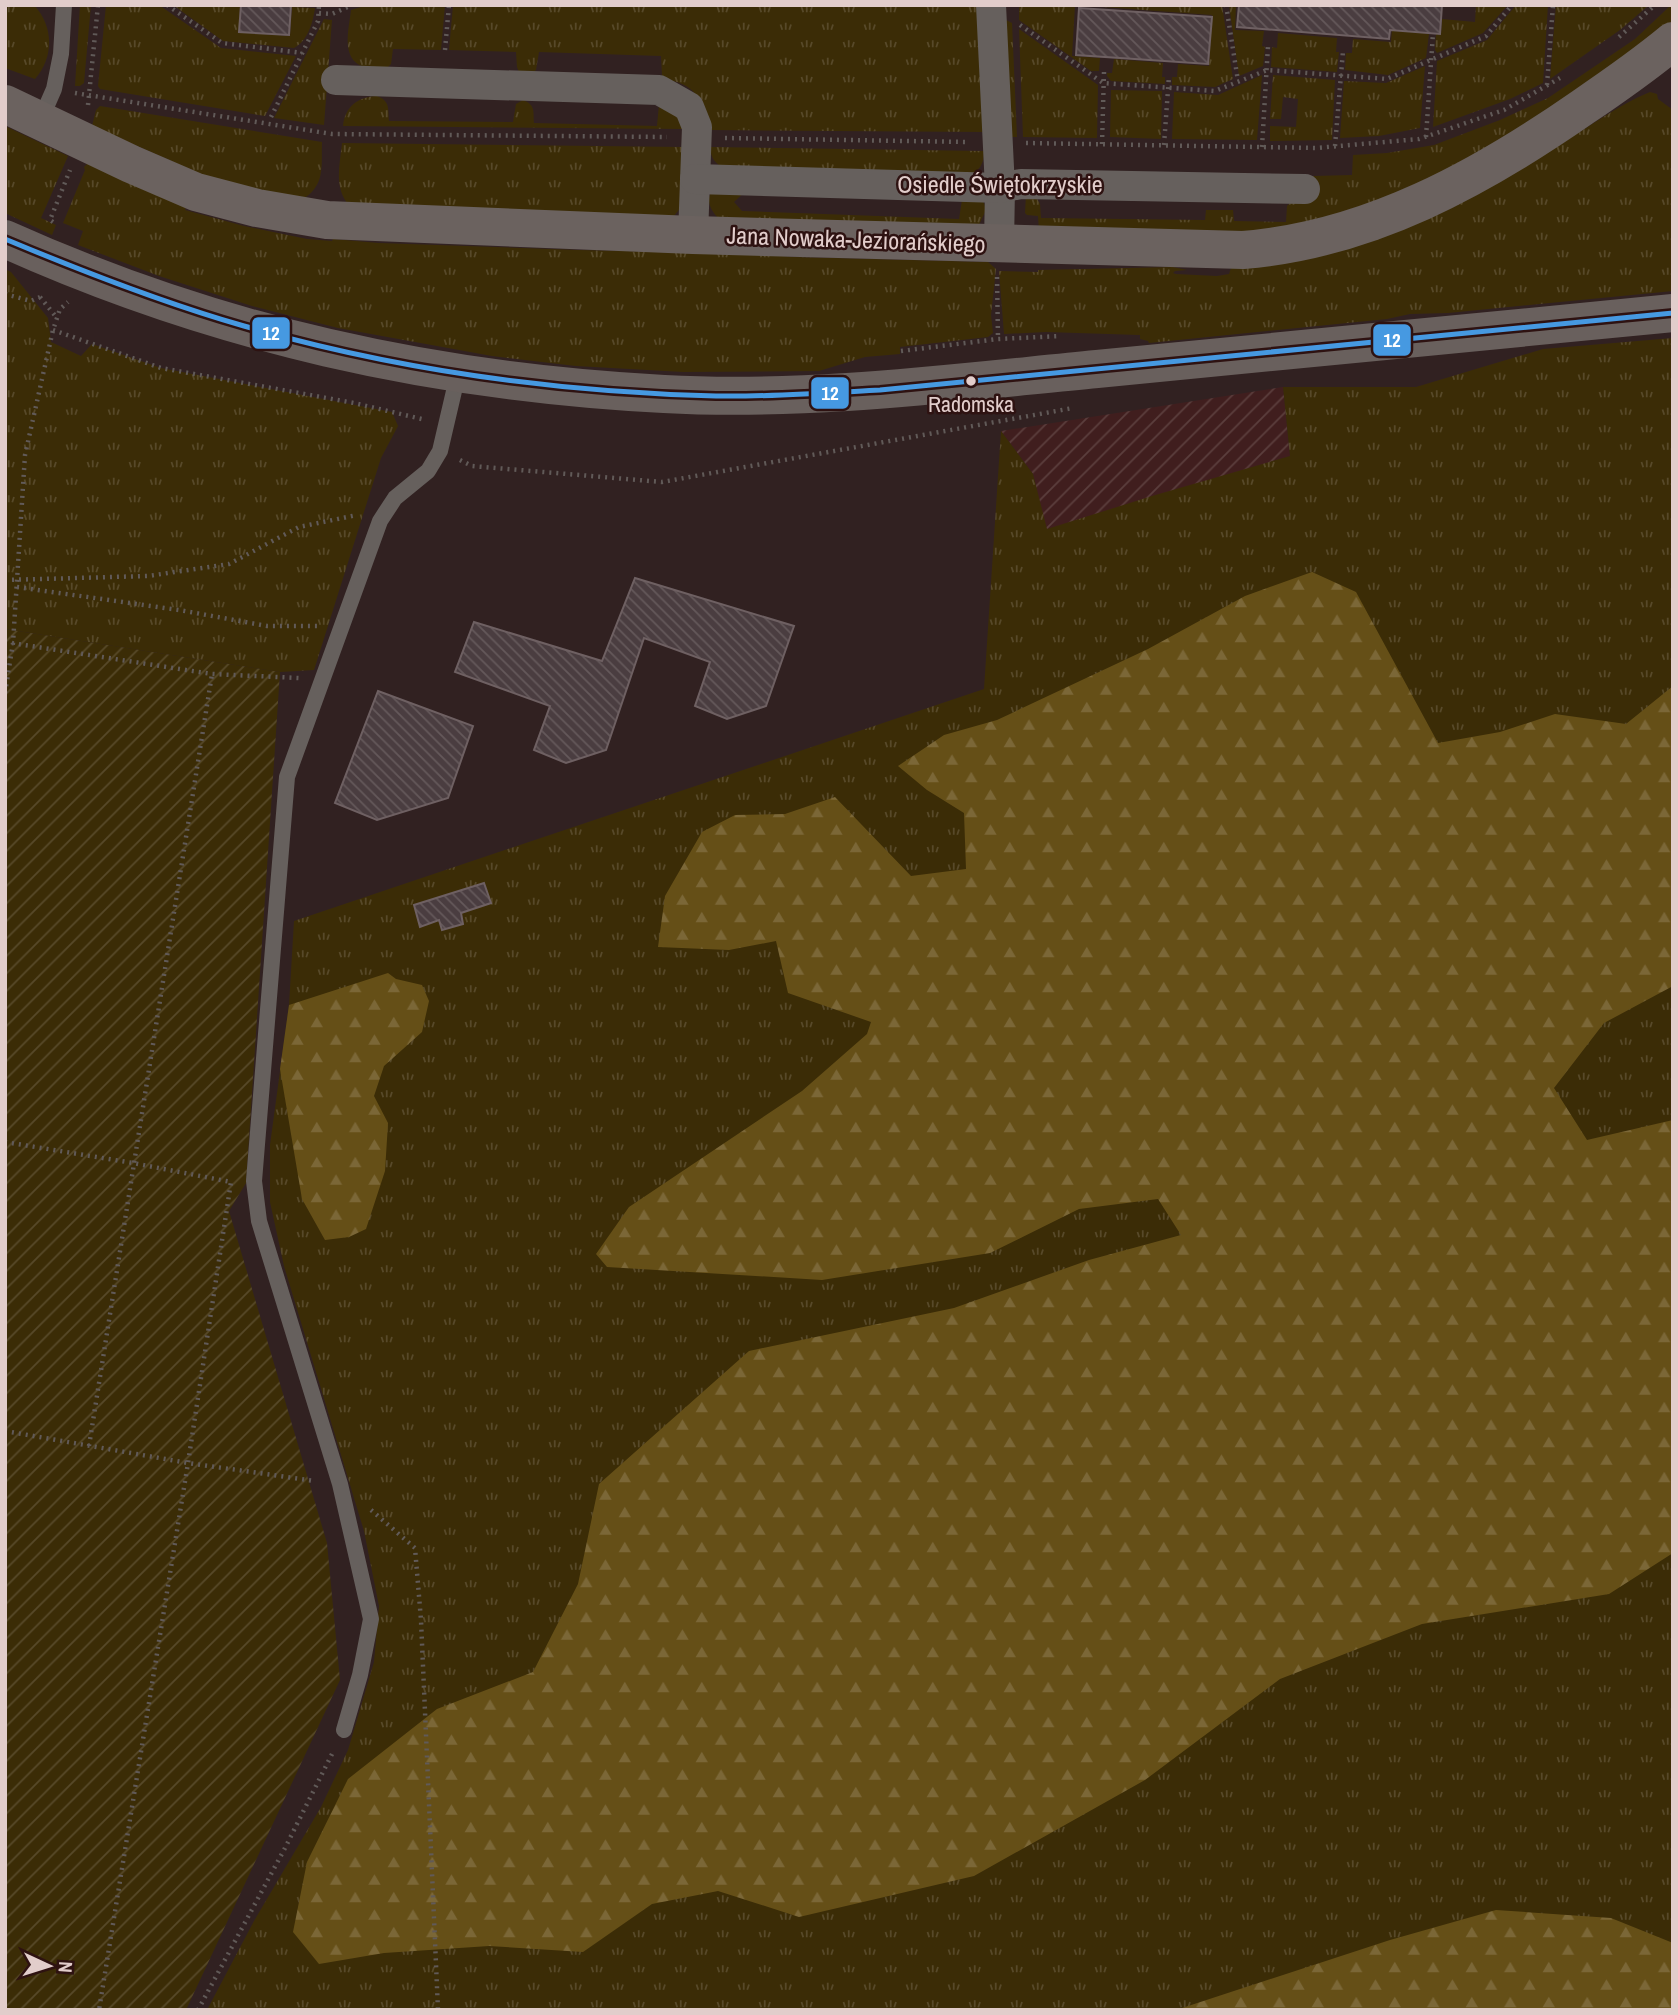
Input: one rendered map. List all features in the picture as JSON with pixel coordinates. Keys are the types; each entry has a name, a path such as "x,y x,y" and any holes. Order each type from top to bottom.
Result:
{"main road":[{"path":"5,239 93,276 183,309 284,338 373,359 538,385 664,394 726,396 887,390 1673,313"}],"street":[{"path":"990,5 1000,188 998,255"},
{"name":"Jana Nowaka-Jeziorańskiego","path":"5,104 196,192 257,208 327,220 693,235 998,255 1244,250 1275,248 1343,232 1423,201 1495,165 1547,132 1673,41"},
{"path":"336,80 659,90 689,107 697,127 693,235"},
{"name":"Osiedle Świętokrzyskie","path":"695,179 1000,188 1021,184 1306,189"}],"lane":[{"path":"40,121 54,89 61,54 64,5"},
{"path":"344,1730 372,1619 340,1484 259,1222 254,1181 287,777 380,521 395,498 428,471 440,451 457,374"}],"path":[{"path":"88,107 98,5"},
{"path":"167,5 222,43 302,53"},
{"path":"271,117 318,21 319,5"},
{"path":"319,13 332,14 352,5"},
{"path":"445,50 449,5"},
{"path":"990,5 1103,83 1215,91 1266,70 1387,79 1486,36 1512,5"},
{"path":"1226,5 1238,81"},
{"path":"1547,86 1553,5"},
{"path":"1613,42 1655,5"},
{"path":"1426,137 1433,33"},
{"path":"1262,147 1268,46"},
{"path":"1335,146 1343,51"},
{"path":"1102,145 1104,72"},
{"path":"1020,143 1262,147 1335,146 1419,139 1504,110 1569,73"},
{"path":"1164,146 1169,76"},
{"path":"75,93 332,134 670,137"},
{"path":"725,138 970,142"},
{"path":"50,220 71,169"},
{"path":"901,351 998,339 998,255"},
{"path":"5,693 13,643 25,455 60,309 93,276"},
{"path":"5,294 32,301 40,298 57,318"},
{"path":"5,580 148,576 229,564 299,527 363,514 380,521"},
{"path":"17,587 179,610 267,626 342,626"},
{"path":"5,642 212,674 322,679"},
{"path":"89,1446 212,674"},
{"path":"5,1142 232,1182 99,2010"},
{"path":"5,1432 188,1463 340,1484 415,1548 422,1634 438,2010"},
{"path":"198,2010 285,1848 344,1730"}],"shaded area":[{"path":"1283,387 1290,456 1046,530 1033,474 1001,431"}],"green space":[{"path":"5,5 34,5 45,23 48,52 46,61 35,79 5,68"},
{"path":"80,5 91,5 84,83 75,86"},
{"path":"106,5 159,5 221,48 296,56 265,116 100,89 98,86"},
{"path":"173,5 240,5 239,32 290,36 292,7 315,8 306,36 294,48 223,41"},
{"path":"368,5 445,5 441,50 393,49 391,64 387,68 366,68 356,63 348,43 351,10"},
{"path":"453,5 978,5 984,132 710,130 702,104 695,93 662,76 661,56 539,52 536,70 531,74 519,72 516,52 449,50"},
{"path":"1019,5 1075,5 1072,56 1100,58 1099,71 1091,71 1019,20"},
{"path":"1075,5 1222,5 1233,79 1215,87 1172,85 1172,77 1177,77 1178,64 1209,66 1212,15"},
{"path":"1229,5 1236,5 1235,30 1264,31 1263,66 1239,76"},
{"path":"1476,5 1508,5 1483,33 1437,53 1436,34 1441,34 1442,19 1475,22"},
{"path":"1516,5 1548,5 1543,83 1510,99 1433,127 1437,61 1487,40"},
{"path":"1556,5 1649,5 1620,30 1550,79"},
{"path":"1671,5 1673,22 1652,40 1454,171 1363,208 1288,227 1232,234 1039,231 1038,216 1025,213 1026,195 1036,197 1040,204 1041,218 1205,220 1206,210 1233,210 1234,221 1286,222 1287,206 1312,181 1313,176 1352,175 1353,155 1387,153 1434,145 1548,98 1635,39"},
{"path":"1393,16 1427,19 1426,34 1429,34 1426,58 1388,75 1345,70 1346,53 1352,53 1353,39 1391,42"},
{"path":"324,19 332,20 324,125 274,118"},
{"path":"1004,19 1012,23 1017,137 1010,137"},
{"path":"1019,29 1098,85 1097,138 1023,137"},
{"path":"1278,33 1337,38 1337,72 1271,67 1272,47 1277,48"},
{"path":"1114,59 1163,63 1162,77 1165,77 1165,84 1111,81 1107,73 1112,73"},
{"path":"1425,66 1420,128 1379,136 1340,138 1344,81 1386,83"},
{"path":"1262,75 1257,140 1172,139 1174,92 1218,95"},
{"path":"1273,75 1335,80 1332,140 1270,141 1270,126 1296,127 1298,99 1283,97 1281,119 1270,119"},
{"path":"1111,90 1162,91 1161,139 1110,137"},
{"path":"1650,92 1657,94 1658,99 1673,110 1673,291 1448,313 1410,314 1387,319 1149,343 1140,339 1140,335 1046,332 1004,334 999,271 1173,267 1187,270 1173,273 1176,274 1229,274 1231,268 1562,142"},
{"path":"377,96 386,103 389,121 513,122 516,104 523,100 532,107 534,123 657,126 659,104 674,109 684,129 343,126 346,113 353,104 364,98"},
{"path":"100,106 322,142 319,181 303,199 219,182 92,126 96,110"},
{"path":"5,126 68,156 41,218 56,225 52,235 5,213"},
{"path":"342,143 684,147 683,205 673,217 347,203 339,182"},
{"path":"710,147 984,151 981,166 968,177 725,169 714,160"},
{"path":"88,163 186,207 185,210 307,239 988,262 996,269 991,315 993,333 988,337 900,347 900,354 865,357 819,371 683,372 576,366 492,356 338,328 252,306 159,276 78,245 83,231 63,223 84,167"},
{"path":"748,189 734,202 742,211 959,219 962,200 976,197 984,203 986,210 977,229 718,218 713,212 709,199 711,192"},
{"path":"5,269 11,272 48,318 51,342 81,356 92,344 161,368 392,412 398,426 381,458 314,670 280,672 5,629"},
{"path":"1673,338 1673,2010 207,2010 254,1921 321,1807 348,1750 374,1662 379,1606 364,1531 284,1266 270,1202 270,1145 289,1005 294,921 984,689 1001,431 1033,474 1047,529 1290,456 1283,387 1416,387 1543,349"},
{"path":"1312,572 1356,592 1438,743 1500,732 1555,714 1626,724 1673,686 1673,986 1604,1023 1554,1088 1587,1140 1673,1120 1673,1553 1609,1594 1422,1624 1280,1679 1145,1780 974,1876 799,1917 718,1891 652,1904 583,1952 489,1946 384,1953 319,1964 293,1932 307,1862 348,1779 437,1709 533,1672 578,1584 599,1484 749,1351 954,1308 1089,1260 1181,1235 1158,1199 1079,1209 990,1253 822,1280 607,1267 596,1254 629,1207 802,1091 867,1034 871,1022 788,993 776,941 729,950 658,947 665,896 702,832 735,815 785,814 835,797 911,876 966,869 964,813 927,790 898,766 944,735 997,720 1148,649 1245,596"},
{"path":"5,629 280,672 246,1183 229,1211 327,1543 340,1680 186,2010 5,2010"},
{"path":"388,973 396,979 422,985 429,1001 422,1032 384,1066 374,1096 388,1123 385,1171 366,1229 349,1237 325,1240 302,1199 280,1069 289,1005"},
{"path":"1496,1910 1611,1918 1673,1943 1673,2010 1176,2010 1390,1940"}],"building":[{"path":"241,5 291,5 289,35 239,32"},
{"path":"1239,5 1442,5 1440,34 1390,30 1389,39 1237,27"},
{"path":"1079,8 1212,17 1208,64 1076,55"},
{"path":"635,578 794,626 766,706 727,719 695,706 710,662 644,638 606,750 566,763 534,750 550,706 455,672 474,622 602,661"},
{"path":"378,691 473,726 448,798 377,820 335,803"},
{"path":"484,883 491,903 461,913 463,924 442,930 439,920 420,927 414,905"}],"transit line":[{"name":"12","path":"5,239 94,275 214,317 360,355 538,384 657,394 757,396 880,390 1673,313"}],"place":[{"name":"Radomska","path":"971,381"}]}
